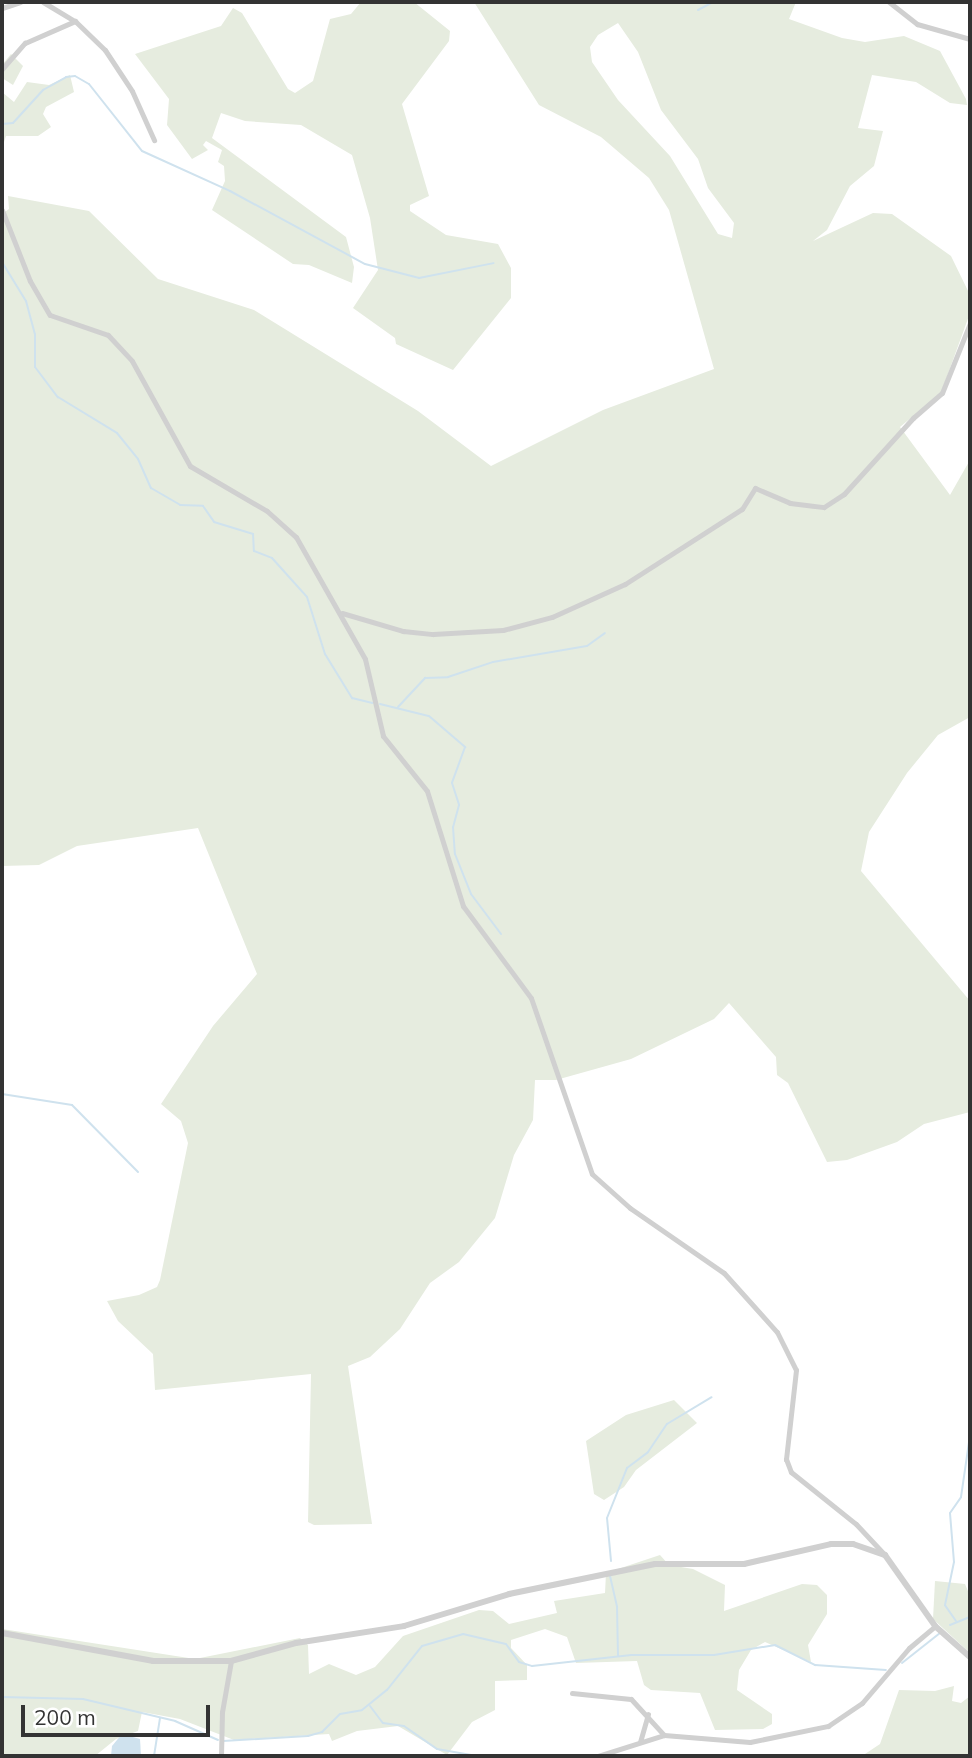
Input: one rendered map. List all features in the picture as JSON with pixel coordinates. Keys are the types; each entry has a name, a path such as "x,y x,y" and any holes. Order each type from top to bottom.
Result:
{"street":[{"path":"2,8 20,2"},
{"path":"43,2 75,21 122,73 154,140"},
{"path":"889,2 917,24 970,39"},
{"path":"2,69 25,43 75,21"},
{"path":"2,210 30,281 50,315 93,329 118,344 146,384 190,466 280,520 296,537 365,659 383,736 422,784 432,804 463,906 536,1009 592,1174 630,1208 724,1273 777,1332 796,1370 786,1459 792,1472 856,1524 885,1555 935,1626 970,1657"},
{"path":"341,613 403,631 433,634 503,630 552,617 625,584 742,509 755,488 790,503 824,507 844,494 913,418 942,393 970,323"},
{"path":"2,1633 153,1661 232,1661 296,1643 404,1626 509,1594 655,1564 744,1564 831,1544 853,1544 885,1555"},
{"path":"598,1756 664,1735 750,1742 828,1726 862,1703 909,1648 935,1626"},
{"path":"221,1756 220,1736 232,1661"},
{"path":"572,1693 632,1699 664,1735"},
{"path":"640,1742 648,1714"}],"shaded area":[{"path":"361,2 414,2 450,31 449,41 402,104 429,196 410,205 410,211 446,235 498,244 511,268 511,298 453,370 396,344 395,338 353,308 378,270 370,218 352,155 301,125 245,121 221,113 212,138 346,237 354,267 352,283 309,265 293,264 212,210 225,181 224,166 218,162 222,150 206,141 203,145 208,150 192,159 167,125 169,99 135,54 221,26 233,8 242,13 288,89 295,93 313,81 330,19 351,14"},
{"path":"474,2 796,2 789,19 842,38 865,42 904,36 940,51 966,99 967,105 950,103 916,82 872,75 858,128 883,131 874,166 850,186 827,230 813,241 873,213 892,214 951,256 970,295 970,313 941,393 900,427 950,495 970,460 970,717 938,735 907,773 869,832 861,871 970,1001 970,1112 924,1124 897,1142 847,1160 827,1162 788,1083 777,1075 776,1057 729,1003 714,1019 631,1059 556,1080 535,1080 533,1120 514,1155 495,1218 459,1262 430,1283 400,1329 370,1357 348,1366 372,1524 314,1525 308,1522 311,1374 155,1390 153,1354 118,1321 107,1301 139,1295 157,1287 188,1143 181,1121 161,1104 213,1026 257,974 198,828 77,846 39,865 2,866 2,214 9,209 8,196 89,211 158,279 254,310 418,411 491,466 603,410 714,369 669,210 649,178 601,137 539,105","holes":["618,23 638,52 661,110 698,159 708,188 734,223 732,238 718,234 670,156 618,100 592,62 590,47 598,35"]},
{"path":"11,54 23,66 13,85 2,78 2,65"},
{"path":"70,75 74,92 46,107 43,114 51,127 38,136 6,136 2,148 2,92 14,102 27,82 49,85"},
{"path":"674,1400 697,1423 636,1470 624,1487 604,1500 594,1494 586,1441 626,1415"},
{"path":"660,1555 669,1565 693,1569 725,1585 724,1611 802,1584 817,1585 827,1595 827,1614 808,1645 811,1662 765,1642 751,1650 739,1670 737,1690 772,1714 772,1724 763,1729 715,1730 700,1693 651,1690 644,1685 637,1661 576,1663 567,1637 545,1629 511,1640 511,1648 527,1665 527,1680 495,1681 495,1710 472,1722 447,1755 398,1726 357,1731 332,1741 329,1734 234,1740 180,1719 142,1712 138,1731 116,1739 95,1756 2,1756 2,1629 195,1659 300,1638 308,1645 309,1674 329,1664 356,1675 375,1667 403,1636 479,1610 493,1611 509,1624 557,1613 554,1601 605,1593 606,1573"},
{"path":"935,1581 965,1584 970,1596 970,1653 933,1619"},
{"path":"954,1686 952,1701 961,1703 970,1696 970,1756 862,1756 880,1744 899,1690 935,1691"}],"water":[{"path":"122,1734 140,1739 141,1756 111,1756 112,1746"}],"waterway":[{"path":"698,10 713,2"},
{"path":"2,124 13,123 43,90 66,77 75,76 89,84 142,151 230,191 365,264 419,278 494,263"},
{"path":"2,262 26,301 35,334 35,367 58,397 117,433 138,459 151,488 180,505 203,506 214,522 253,534 254,551 272,558 307,597 325,654 352,698 372,703"},
{"path":"398,707 425,678 448,677 493,662 587,646 605,633"},
{"path":"380,704 429,716 465,747 452,783 459,805 453,827 455,854 471,894 501,934"},
{"path":"2,1094 72,1105 138,1172"},
{"path":"611,1561 607,1518 627,1468 648,1452 667,1424 712,1397"},
{"path":"956,1621 945,1605 954,1562 950,1513 961,1497 970,1435"},
{"path":"610,1576 617,1607 618,1656"},
{"path":"950,1625 970,1617"},
{"path":"902,1663 940,1633"},
{"path":"223,1741 308,1736 322,1732 340,1714 362,1710 387,1690 422,1646 463,1634 506,1644 519,1662 532,1666 631,1655 714,1655 775,1645 815,1665 886,1670"},
{"path":"2,1697 83,1699 175,1721 218,1740"},
{"path":"370,1706 383,1723 404,1726 437,1749 475,1756"},
{"path":"154,1756 160,1718"}]}
